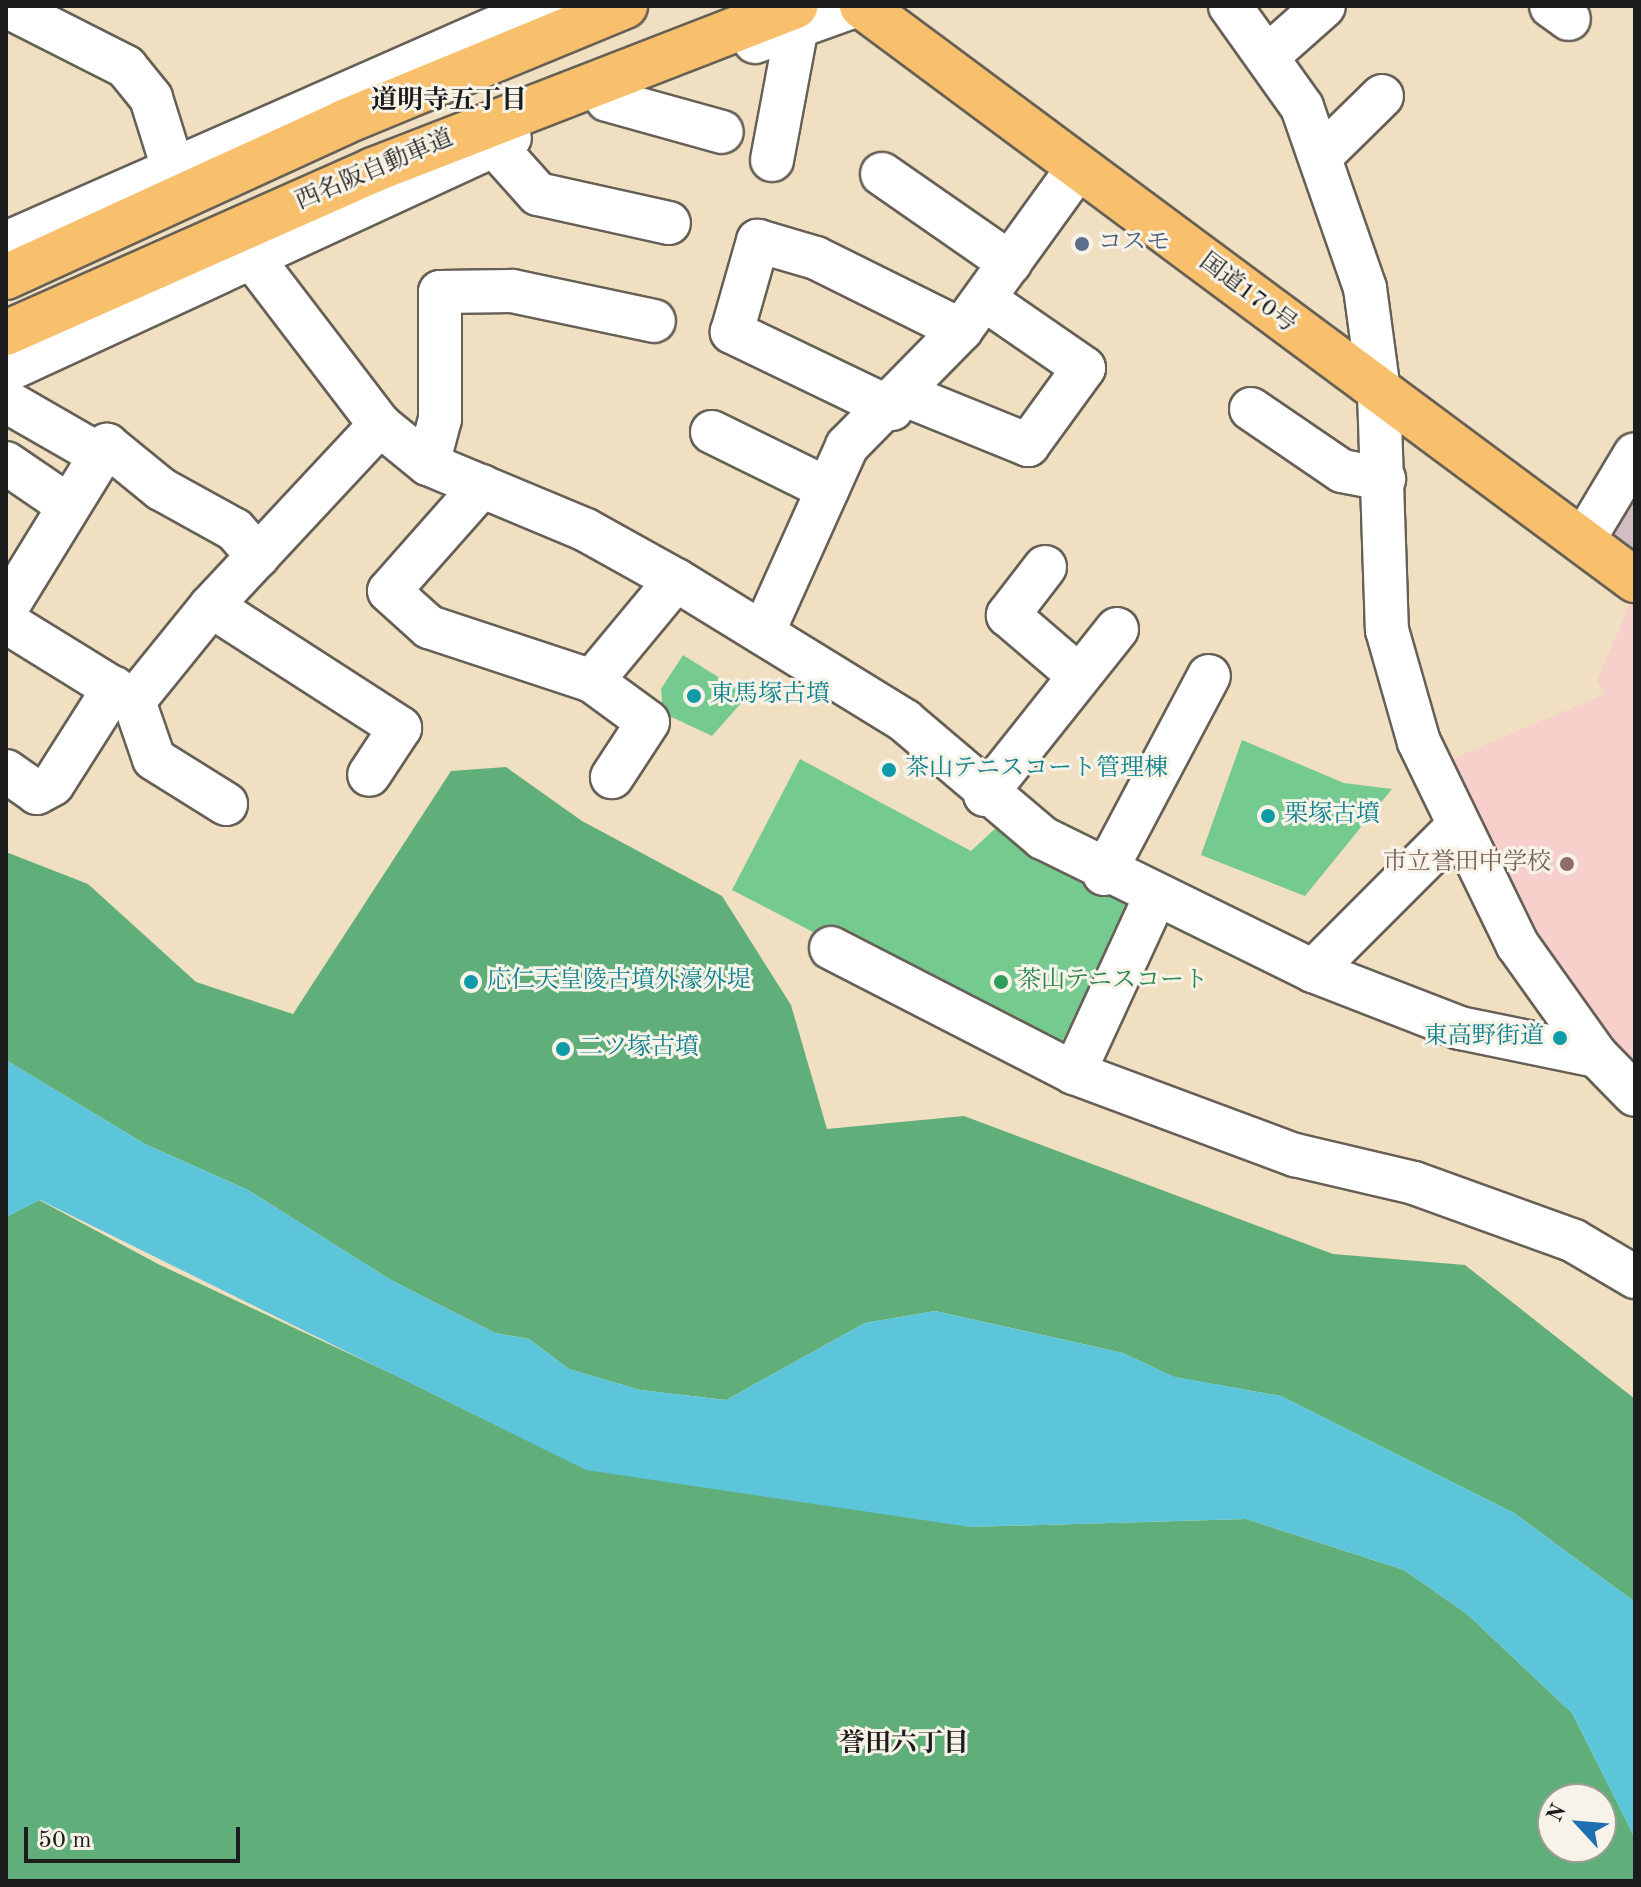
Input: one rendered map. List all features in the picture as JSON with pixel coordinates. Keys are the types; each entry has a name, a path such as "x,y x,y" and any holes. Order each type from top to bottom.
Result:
{"highway":[{"path":"6,277 344,122 625,6"},
{"name":"国道170号","path":"862,6 1635,580"},
{"name":"西名阪自動車道","path":"6,333 373,170 796,16"}],"street":[{"path":"6,6 126,67 151,98 172,165"},
{"path":"6,243 172,165 545,6"},
{"path":"6,371 250,255 494,145 607,100 796,16 855,6"},
{"path":"1230,6 1270,54 1322,155 1365,288 1379,392 1387,630 1419,742 1456,828 1517,944 1597,1056 1635,1095"},
{"path":"1270,54 1324,6"},
{"path":"772,160 796,16"},
{"path":"1322,155 1382,96"},
{"path":"607,100 722,132"},
{"path":"494,145 538,194 669,223"},
{"path":"763,633 847,446 898,402 973,315 1078,168"},
{"path":"882,174 1010,263"},
{"path":"758,241 816,258 973,315 1084,368 1028,445 898,402 732,332 758,241"},
{"path":"250,255 380,425 428,464 586,530 676,580 905,721 985,795 1104,874 1313,971 1460,1028 1597,1056"},
{"path":"428,464 440,419 440,292 512,291 654,321"},
{"path":"6,401 100,455"},
{"path":"1251,409 1342,471 1384,479"},
{"path":"6,771 37,793 53,784 124,694 380,425"},
{"path":"712,432 828,489"},
{"path":"6,609 107,445 161,489 235,530 258,556"},
{"path":"1583,541 1635,454"},
{"path":"6,463 69,506"},
{"path":"482,486 389,591 429,627 592,681 648,722 612,777"},
{"path":"1045,567 1008,615 1078,675"},
{"path":"592,681 676,580"},
{"path":"211,606 400,728 369,775"},
{"path":"6,622 124,694 154,759 226,804"},
{"path":"985,795 1117,629"},
{"path":"1104,874 1209,676"},
{"path":"1313,971 1456,828"},
{"path":"1074,1073 1154,899"},
{"path":"831,948 1074,1073 1295,1155 1414,1183 1574,1241 1635,1277"}],"shaded area":[{"path":"1635,480 1635,554 1607,535"},
{"name":"市立誉田中学校","path":"1633,596 1635,1067 1554,966 1443,763 1605,694 1597,681"}],"green space":[{"path":"683,655 739,690 742,702 712,736 663,713 661,689"},
{"path":"1242,740 1344,783 1392,789 1305,896 1201,855"},
{"name":"茶山テニスコート","path":"800,759 971,851 998,826 1131,906 1054,1057 732,890"},
{"path":"506,767 582,821 722,896 791,1005 827,1129 964,1116 1333,1254 1465,1265 1635,1399 1635,1602 1514,1513 1281,1396 1174,1377 1123,1353 935,1311 865,1323 726,1400 640,1390 569,1369 529,1339 495,1333 391,1280 248,1190 145,1144 6,1060 6,852 88,884 196,982 293,1014 451,771"},
{"path":"39,1200 158,1264 482,1416 970,1527 1246,1519 1404,1570 1467,1614 1572,1713 1607,1783 1537,1783 1537,1863 1617,1863 1617,1802 1635,1838 1635,1881 6,1881 6,1217"}],"water":[{"path":"6,1060 145,1144 248,1190 391,1280 495,1333 529,1339 569,1369 640,1390 726,1400 865,1323 935,1311 1123,1353 1175,1377 1281,1396 1514,1513 1635,1602 1635,1838 1617,1802 1617,1783 1607,1783 1572,1713 1467,1614 1404,1570 1246,1519 970,1527 586,1470 40,1200 6,1217"}],"place":[{"name":"コスモ","path":"1082,244"},
{"name":"東馬塚古墳","path":"694,696"},
{"name":"茶山テニスコート管理棟","path":"889,770"},
{"name":"栗塚古墳","path":"1268,816"},
{"name":"市立誉田中学校","path":"1567,864"},
{"name":"応仁天皇陵古墳外濠外堤","path":"471,982"},
{"name":"茶山テニスコート","path":"1001,982"},
{"name":"東高野街道","path":"1560,1038"},
{"name":"二ツ塚古墳","path":"563,1049"}],"district":[{"name":"道明寺五丁目","path":"449,102"},
{"name":"誉田六丁目","path":"904,1745"}]}
